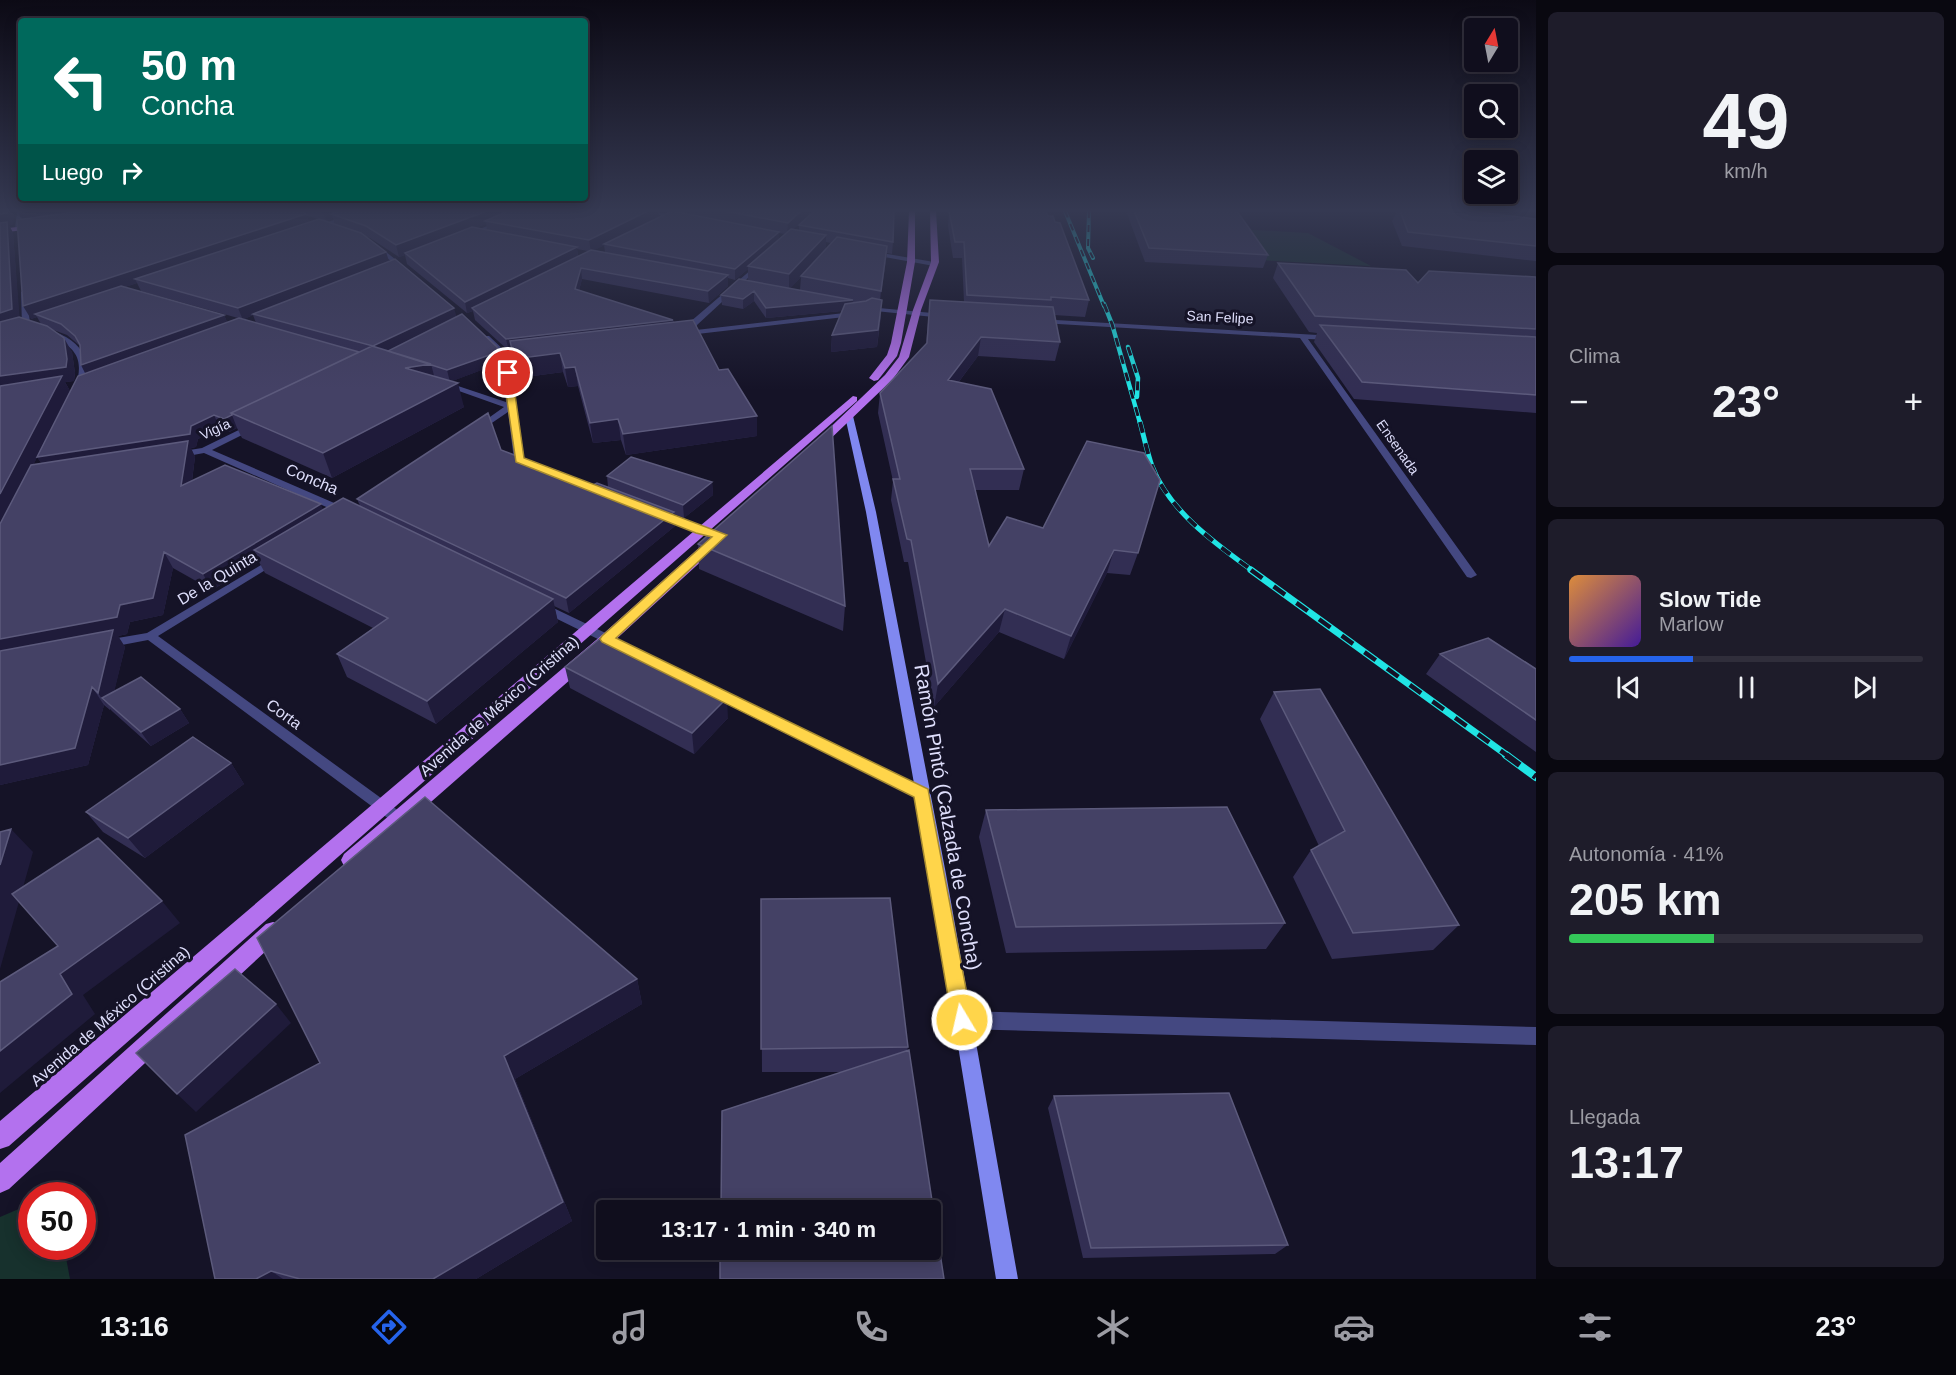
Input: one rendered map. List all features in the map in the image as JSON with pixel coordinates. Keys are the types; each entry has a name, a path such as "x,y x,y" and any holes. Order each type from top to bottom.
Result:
{"main road":[{"name":"Avenida de México (Cristina)","path":"338,872 607,639 721,535 851,408 892,356 903,314 910,271"},
{"name":"Avenida de México (Cristina)","path":"0,1137 700,530 898,367 904,357 915,315 932,271"},
{"name":"Ramón Pintó (Calzada de Concha)","path":"851,408 922,794 1007,1279"},
{"path":"0,1180 286,920"}],"street":[{"path":"406,271 415,278"},
{"path":"692,333 693,324 753,271"},
{"path":"22,326 23,282"},
{"path":"726,283 749,287"},
{"path":"845,305 903,314 950,316"},
{"path":"668,336 878,311"},
{"name":"San Felipe","path":"1031,320 1336,338"},
{"path":"22,326 37,321"},
{"path":"22,326 55,334 74,345 84,361 80,385 75,395"},
{"path":"482,334 506,356 510,406 519,460 541,468"},
{"name":"Ensenada","path":"1302,336 1471,575"},
{"path":"506,356 518,355"},
{"path":"69,387 91,381"},
{"path":"433,381 510,406"},
{"path":"464,438 510,406"},
{"name":"Vigía","path":"171,456 205,450 266,420"},
{"name":"Concha","path":"205,450 351,513 341,520"},
{"path":"647,510 700,530 721,535"},
{"name":"De la Quinta","path":"150,636 291,550"},
{"path":"534,603 628,649"},
{"path":"98,645 150,636"},
{"name":"Corta","path":"150,636 398,818"},
{"path":"701,685 922,794"},
{"path":"962,1020 1536,1035"}],"green space":[{"path":"18,1209 18,1260 66,1260 70,1279 0,1279 0,1217"}],"building":[{"path":"0,271 10,271 12,309 0,313"},
{"path":"21,271 132,271 23,306"},
{"path":"160,271 337,271 238,308 135,279"},
{"path":"365,271 409,271 454,308 373,346 253,314"},
{"path":"427,271 529,271 465,302"},
{"path":"549,271 580,271 575,289 673,320 506,339 472,308"},
{"path":"596,271 704,271 728,275 708,291"},
{"path":"772,271 792,271 789,274"},
{"path":"806,271 884,271 881,291 801,276"},
{"path":"966,271 1078,271 1089,300 1051,297 1051,300 967,295"},
{"path":"1283,271 1407,271 1418,283 1429,271 1536,277 1536,329 1315,316"},
{"path":"739,279 853,300 766,308 754,291 743,299 721,295"},
{"path":"121,286 224,315 81,365 80,345 75,336 61,324 35,314"},
{"path":"872,298 882,300 878,330 832,335 845,304"},
{"path":"930,300 1053,307 1060,342 981,337 948,380 991,389 1024,469 970,469 989,546 1007,517 1043,528 1087,441 1144,453 1160,480 1138,553 1114,550 1071,636 1005,609 938,684 911,540 907,539 893,479 900,479 880,393 927,343"},
{"path":"462,314 497,347 498,352 447,370 388,351"},
{"path":"19,317 47,326 64,338 66,367 0,376 0,322"},
{"path":"239,318 359,352 231,413 232,415 224,419 214,415 191,426 190,434 37,457 78,376"},
{"path":"693,320 719,370 728,369 757,416 623,434 618,419 590,423 575,367 565,368 560,353 514,359 510,341"},
{"path":"1320,325 1536,337 1536,395 1362,382"},
{"path":"372,346 431,364 405,368 458,383 323,453 231,413"},
{"path":"62,376 0,494 0,386"},
{"path":"488,413 501,450 593,485 597,483 674,512 566,598 357,499"},
{"path":"832,426 845,606 698,544"},
{"path":"188,441 181,486 225,465 321,504 203,574 164,552 153,598 120,605 117,617 0,639 0,524 31,465"},
{"path":"631,457 712,482 683,505 607,476"},
{"path":"343,498 553,599 427,701 337,654 388,618 254,550"},
{"path":"113,630 98,693 92,687 75,748 0,765 0,651"},
{"path":"602,637 727,698 692,733 565,667"},
{"path":"1488,638 1536,669 1536,720 1440,654"},
{"path":"141,677 180,709 141,732 102,698"},
{"path":"1320,689 1459,925 1353,933 1311,850 1345,831 1274,692"},
{"path":"193,737 231,763 128,838 86,812"},
{"path":"425,797 637,979 504,1056 563,1202 433,1279 300,1279 271,1271 256,1279 215,1279 185,1135 320,1063 257,938"},
{"path":"1227,807 1285,923 1016,927 986,810"},
{"path":"11,829 0,865 0,832"},
{"path":"98,838 162,901 60,974 72,994 0,1051 0,982 58,946 12,894"},
{"path":"890,898 908,1047 761,1049 761,899"},
{"path":"235,969 276,1004 177,1094 136,1053"},
{"path":"909,1050 932,1200 721,1200 722,1111"},
{"path":"1229,1093 1288,1245 1091,1248 1054,1096"},
{"path":"941,1259 944,1279 720,1279 720,1260"}],"railway":[{"path":"1090,271 1104,306"},
{"path":"1104,304 1112,324 1140,423"},
{"path":"1128,347 1138,378 1137,397"},
{"path":"1140,422 1152,466 1170,498 1195,525 1253,571"},
{"path":"1251,570 1508,756"},
{"path":"1506,755 1536,777"}],"route":[{"path":"508,373 510,406 519,460 700,530 721,535 607,639 922,794 938,874 962,1020"}]}
